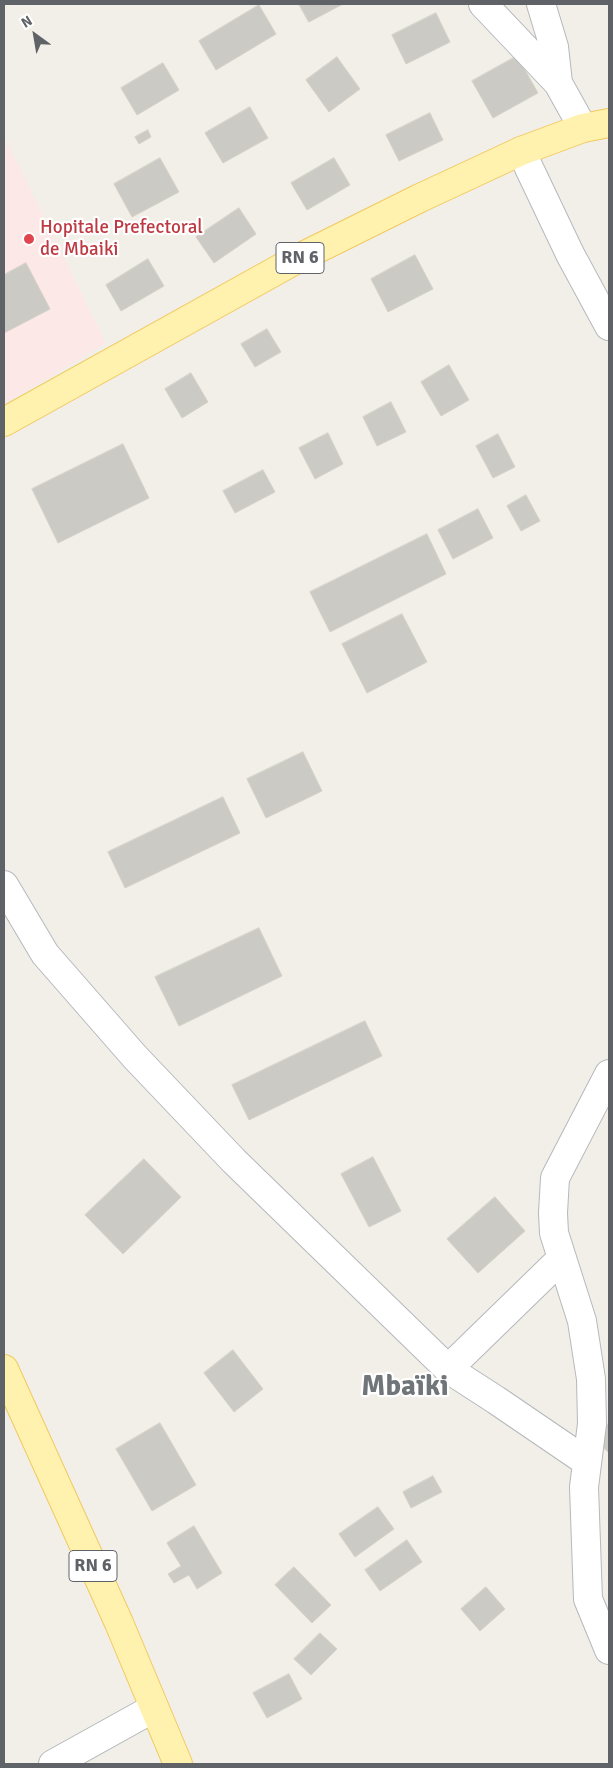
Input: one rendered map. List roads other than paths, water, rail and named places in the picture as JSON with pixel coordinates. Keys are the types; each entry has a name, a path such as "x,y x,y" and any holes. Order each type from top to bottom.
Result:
{"main road":[{"name":"RN 6","path":"4,422 299,258 420,198 521,151 583,128 609,123"},
{"name":"RN 6","path":"4,1369 119,1623 178,1764"}],"street":[{"path":"483,4 558,82 583,128"},
{"path":"541,4 554,47 558,82"},
{"path":"521,151 570,254 609,326"},
{"path":"4,886 45,954 135,1057 234,1161 448,1369 587,1462"},
{"path":"609,1074 556,1178 553,1213 554,1233 582,1321 591,1378 592,1424 584,1488 588,1600 609,1650"},
{"path":"448,1369 562,1258"},
{"path":"53,1764 154,1708"}],"place":[{"name":"Hopitale Prefectoral de Mbaiki","path":"29,239"}],"district":[{"name":"Mbaïki","path":"405,1387"}]}
